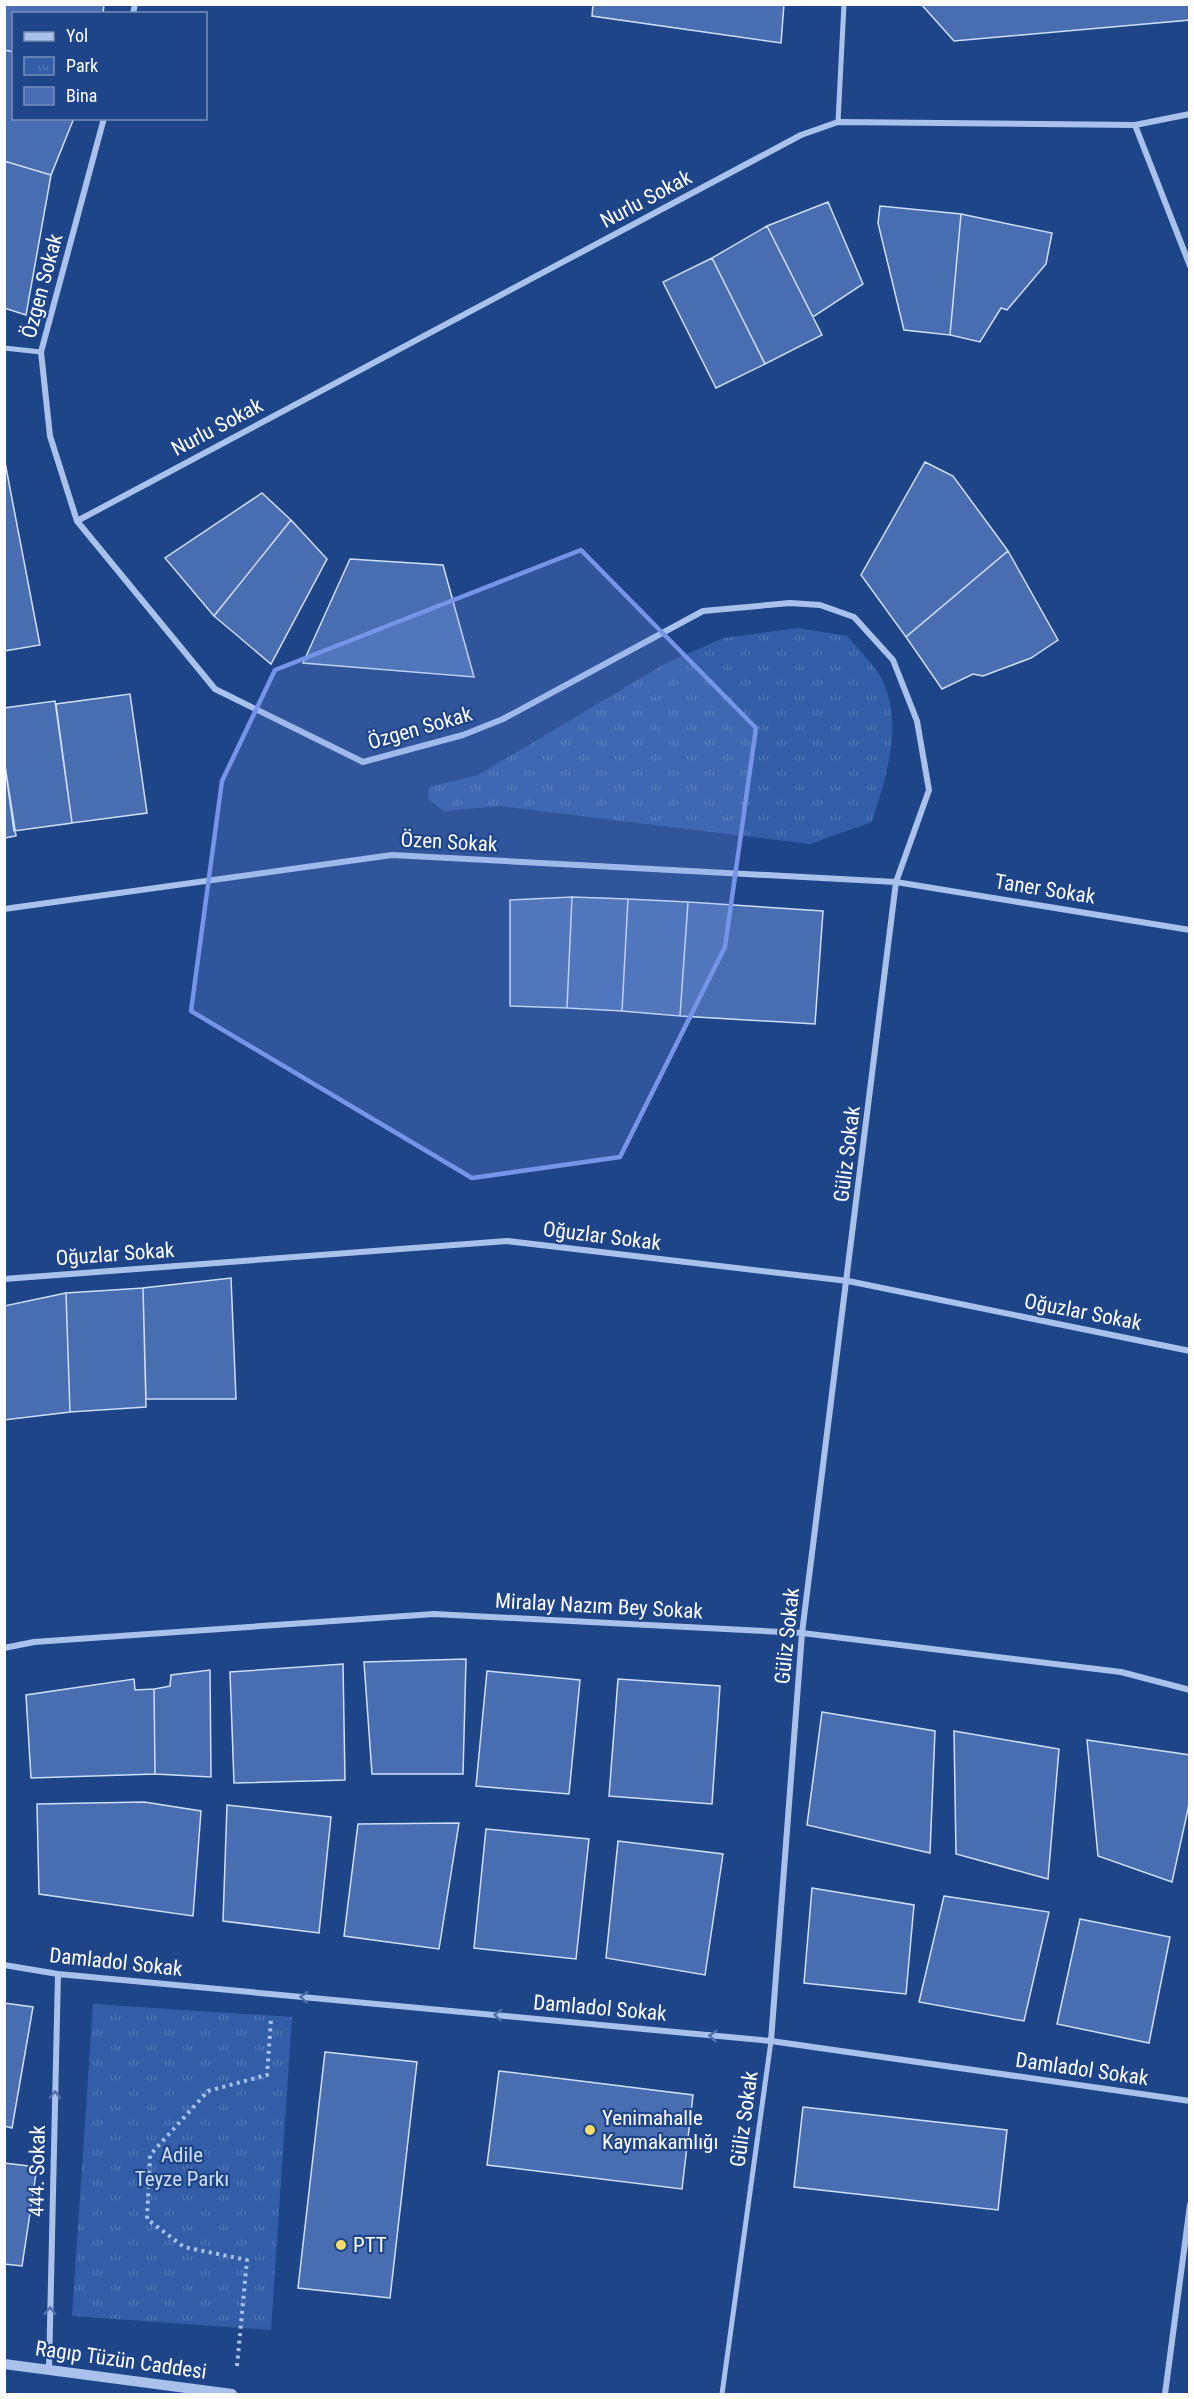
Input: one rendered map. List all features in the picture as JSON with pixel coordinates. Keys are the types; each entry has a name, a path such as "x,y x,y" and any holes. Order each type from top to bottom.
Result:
{"street":[{"path":"838,122 844,4"},
{"name":"Nurlu Sokak","path":"77,520 801,135 838,122 1135,125 1190,114"},
{"name":"Özgen Sokak","path":"103,120 41,352 50,436 77,520 215,689 363,762 463,735 503,719 704,611 790,603 820,605 854,617 893,660 917,721 929,790 896,882"},
{"path":"1135,125 1190,266"},
{"path":"4,348 41,352"},
{"name":"Özen Sokak","path":"4,909 392,855 896,882"},
{"name":"Taner Sokak","path":"896,882 1190,930"},
{"name":"Güliz Sokak","path":"722,2394 771,2041 802,1633 848,1281 896,882"},
{"name":"Oğuzlar Sokak","path":"4,1279 507,1241 848,1281 1190,1351"},
{"name":"Miralay Nazım Bey Sokak","path":"4,1648 34,1642 434,1614 802,1633 1121,1672 1190,1690"},
{"name":"Damladol Sokak","path":"4,1965 58,1974 771,2041 1190,2102"},
{"name":"444. Sokak","path":"49,2369 58,1974"},
{"path":"1165,2394 1190,2205"},
{"name":"Ragıp Tüzün Caddesi","path":"4,2364 232,2394"}],"path":[{"path":"237,2372 247,2260 184,2247 147,2219 150,2155 208,2091 267,2075 272,1994"}],"highlighted area":[{"path":"581,550 756,728 725,947 620,1157 472,1178 191,1011 222,781 275,670"}],"green space":[{"path":"798,628 847,636 882,679 892,714 892,733 883,787 872,822 810,844 499,806 444,811 428,799 429,787 478,775 668,662 724,638"},
{"name":"Adile Teyze Parkı","path":"93,2004 292,2017 271,2330 72,2316"}],"building":[{"path":"4,4 104,4 103,12 12,12 12,52 4,50"},
{"path":"593,4 784,4 781,43 592,16"},
{"path":"921,4 1190,4 1190,20 954,41"},
{"path":"4,50 12,52 12,120 73,120 51,175 4,161"},
{"path":"4,161 51,175 26,315 4,308"},
{"path":"828,202 863,284 813,317 767,226"},
{"path":"880,206 961,214 950,335 904,330 878,223"},
{"path":"961,214 1052,233 1046,264 1007,310 1001,308 980,342 950,335"},
{"path":"767,226 822,335 765,364 712,258"},
{"path":"712,258 765,364 716,388 663,282"},
{"path":"4,457 40,645 4,651"},
{"path":"925,462 953,476 1008,551 906,637 861,575"},
{"path":"262,493 291,520 214,616 165,558"},
{"path":"291,520 327,559 271,664 214,616"},
{"path":"1008,551 1058,640 1031,658 983,676 973,674 942,689 906,637"},
{"path":"350,559 443,565 474,677 303,663"},
{"path":"130,694 147,813 72,823 56,704"},
{"path":"55,701 72,823 14,831 4,759 4,708"},
{"path":"4,759 16,836 4,838"},
{"path":"572,897 628,899 622,1011 567,1008"},
{"path":"572,897 567,1008 510,1006 510,900"},
{"path":"628,899 688,902 680,1016 622,1011"},
{"path":"688,902 823,911 815,1024 680,1016"},
{"path":"231,1278 236,1399 146,1399 143,1288"},
{"path":"143,1288 146,1407 70,1412 66,1293"},
{"path":"66,1293 70,1412 4,1420 4,1306"},
{"path":"466,1659 463,1774 372,1774 364,1662"},
{"path":"343,1664 345,1780 234,1783 230,1672"},
{"path":"210,1670 211,1777 155,1774 154,1689 170,1686 171,1675"},
{"path":"487,1671 580,1680 569,1794 476,1786"},
{"path":"134,1679 135,1690 154,1689 155,1774 31,1778 26,1695"},
{"path":"618,1679 720,1686 712,1804 609,1796"},
{"path":"822,1712 935,1731 930,1853 807,1825"},
{"path":"954,1731 1059,1749 1048,1879 956,1854"},
{"path":"1087,1740 1190,1755 1190,1800 1172,1882 1098,1856"},
{"path":"144,1802 201,1811 193,1916 39,1894 37,1804"},
{"path":"227,1805 331,1817 319,1933 223,1921"},
{"path":"459,1823 439,1949 344,1936 358,1824"},
{"path":"486,1829 589,1839 576,1959 474,1948"},
{"path":"618,1841 723,1854 705,1975 606,1958"},
{"path":"812,1888 914,1905 906,1994 804,1983"},
{"path":"944,1896 1049,1912 1024,2021 919,2002"},
{"path":"1080,1919 1170,1937 1149,2043 1057,2024"},
{"path":"4,2003 33,2007 12,2128 4,2126"},
{"path":"325,2052 417,2062 390,2298 298,2288"},
{"name":"Yenimahalle Kaymakamlığı","path":"499,2071 693,2095 682,2189 487,2165"},
{"path":"803,2107 1007,2130 998,2210 794,2187"},
{"path":"4,2163 37,2167 22,2266 4,2264"}],"place":[{"name":"Yenimahalle Kaymakamlığı","path":"590,2130"},
{"name":"PTT","path":"341,2245"}]}
